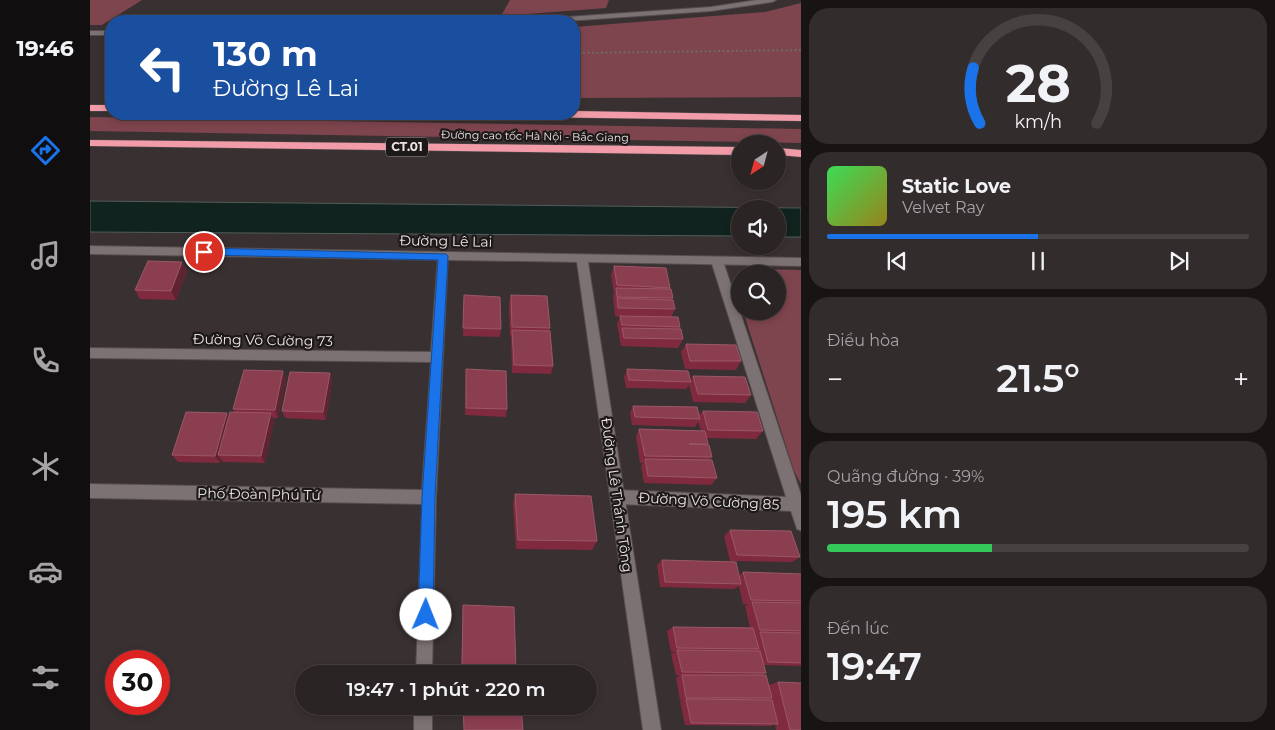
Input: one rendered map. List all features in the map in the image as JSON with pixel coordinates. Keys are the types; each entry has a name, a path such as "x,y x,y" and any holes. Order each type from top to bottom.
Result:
{"highway":[{"path":"90,108 105,108"},
{"path":"580,108 801,112"},
{"name":"Đường cao tốc Hà Nội - Bắc Giang","path":"580,115 801,118"},
{"name":"Đường cao tốc Hà Nội - Bắc Giang","path":"90,142 731,151"},
{"path":"786,152 801,153"}],"street":[{"path":"580,18 711,9 772,0"},
{"path":"90,33 105,33"},
{"name":"Đường Lê Lai","path":"90,250 801,262"},
{"path":"424,665 429,497 443,256"},
{"name":"Đường Lê Thánh Tông","path":"582,259 652,730"},
{"path":"717,261 798,505 801,524"},
{"name":"Đường Võ Cường 73","path":"90,353 436,357"},
{"name":"Phố Đoàn Phú Tứ","path":"90,491 429,497"},
{"name":"Đường Võ Cường 85","path":"618,497 798,505"},
{"path":"423,715 423,730"}],"path":[{"path":"580,53 801,50"}],"shaded area":[{"path":"90,0 142,0 118,15 105,15 105,23 102,25 90,25"},
{"path":"510,0 609,0 606,8 502,15"},
{"path":"801,3 801,97 580,98 580,27 765,12"},
{"path":"90,117 105,117 105,120 268,120 801,129 801,143 786,143 786,135 731,135 731,142 90,131"},
{"path":"90,201 731,207 731,236 90,232"},
{"path":"786,208 801,208 801,237 786,237"},
{"path":"786,270 801,270 801,484 794,471 746,320 786,320"}],"building":[{"path":"148,261 182,262 171,291 135,290"},
{"path":"614,266 666,268 670,288 617,285"},
{"path":"616,288 671,289 673,298 617,297"},
{"path":"464,295 500,297 501,329 463,328"},
{"path":"511,295 547,296 550,328 512,327"},
{"path":"617,298 673,300 675,309 618,308"},
{"path":"620,316 678,317 680,327 622,325"},
{"path":"622,328 681,329 683,339 624,338"},
{"path":"512,330 550,331 553,366 514,365"},
{"path":"686,344 736,345 741,361 690,361"},
{"path":"466,369 506,371 507,409 466,408"},
{"path":"627,369 688,371 691,382 629,380"},
{"path":"244,370 283,371 275,410 233,409"},
{"path":"290,372 330,373 323,412 282,411"},
{"path":"693,376 745,377 751,395 698,394"},
{"path":"633,406 697,407 700,419 635,417"},
{"path":"703,411 757,412 763,431 708,430"},
{"path":"186,412 227,413 215,456 172,455"},
{"path":"230,412 271,413 261,456 218,455"},
{"path":"639,429 705,431 708,444 689,444 709,445 712,457 645,456"},
{"path":"645,459 712,460 717,478 648,476"},
{"path":"515,494 591,496 597,541 518,540"},
{"path":"730,530 791,531 800,557 737,555"},
{"path":"662,560 736,562 741,584 665,582"},
{"path":"743,572 801,574 801,601 751,600"},
{"path":"752,602 801,603 801,631 760,630"},
{"path":"463,605 514,607 516,665 462,665"},
{"path":"673,627 753,628 759,649 677,648"},
{"path":"760,632 801,633 801,663 768,662"},
{"path":"677,650 760,651 766,673 682,672"},
{"path":"682,675 766,675 772,698 686,698"},
{"path":"778,682 801,683 801,730 790,730"},
{"path":"686,699 772,700 778,724 691,723"},
{"path":"463,715 522,715 523,730 464,730"}],"route":[{"path":"204,252 443,256 429,497 426,615"}]}
